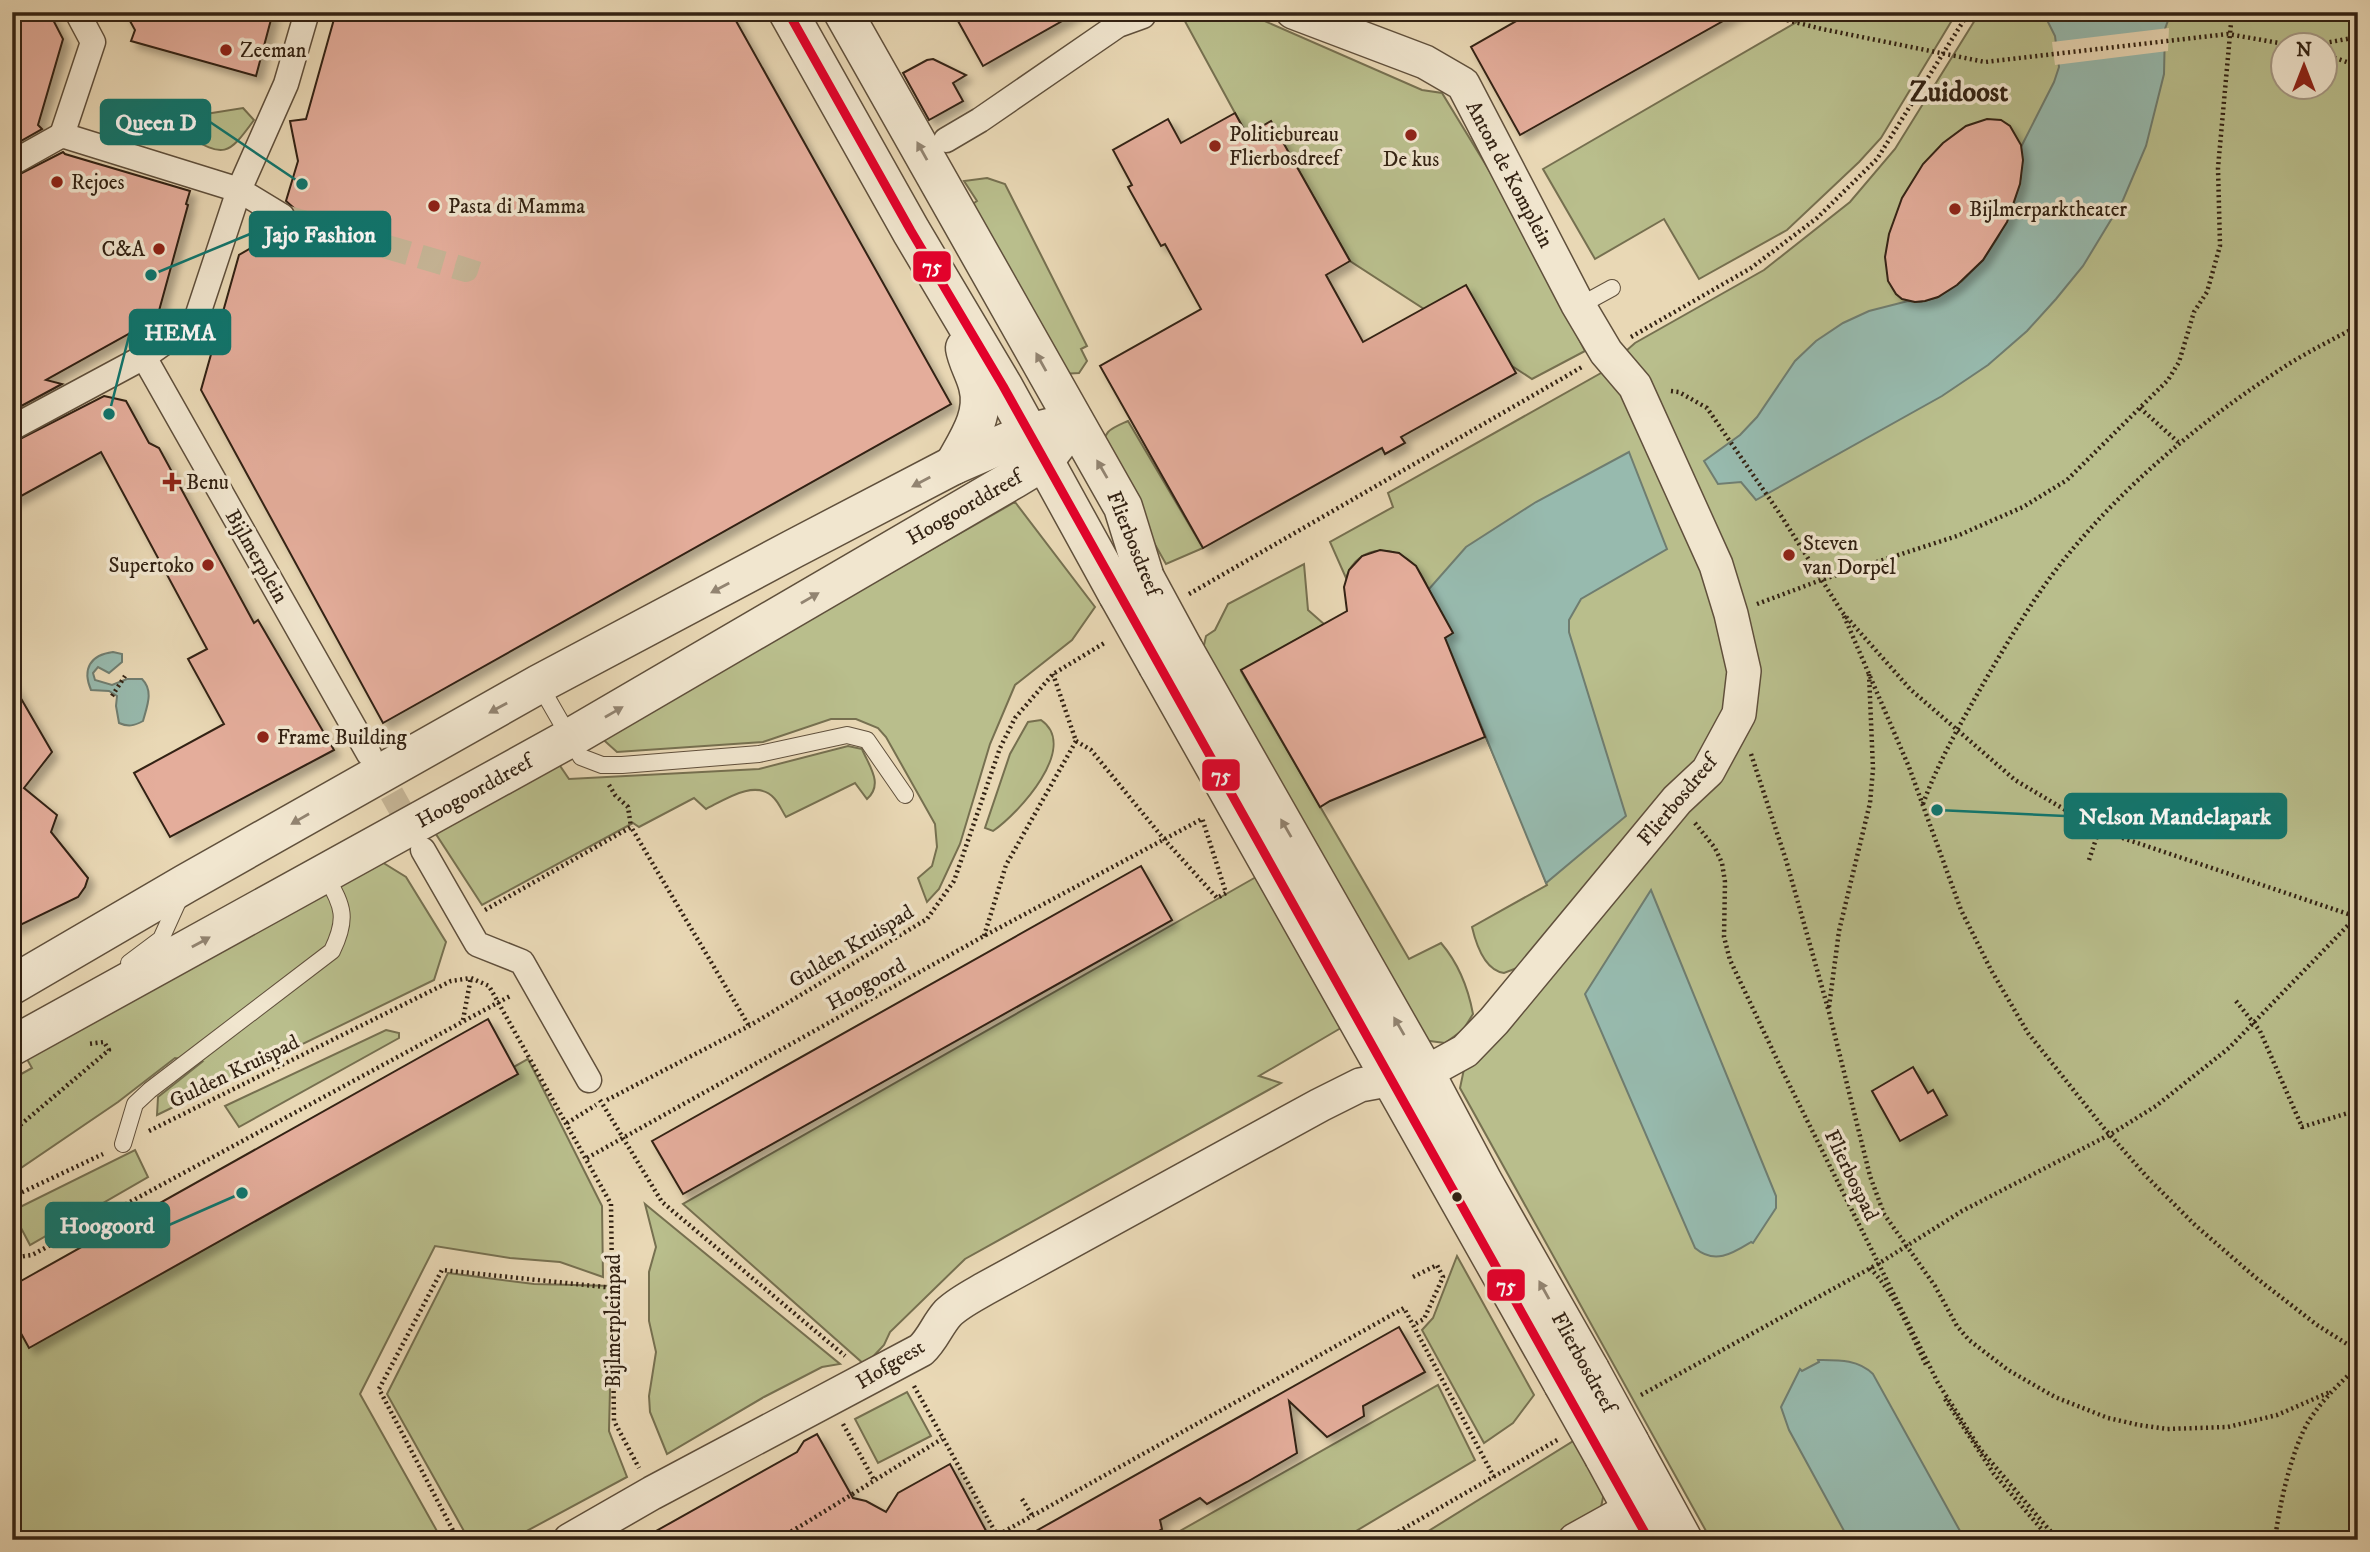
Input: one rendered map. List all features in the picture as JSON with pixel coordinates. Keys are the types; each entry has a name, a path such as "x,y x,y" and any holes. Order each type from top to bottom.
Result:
{"street":[{"path":"12,163 62,135 93,41 77,12"},
{"path":"12,428 144,357 196,320 239,190 285,84 307,12"},
{"name":"Flierbosdreef","path":"788,12 911,231 1003,386 1076,519 1132,586 1408,1076 1483,1182 1576,1377 1617,1450 1646,1514 1683,1540"},
{"name":"Flierbosdreef","path":"843,12 1123,507 1132,586"},
{"path":"946,140 980,120 1115,19 1143,16 1145,12"},
{"name":"Anton de Komplein","path":"1293,12 1425,62 1463,84 1579,306 1606,352"},
{"path":"62,135 239,190 282,216"},
{"path":"954,465 973,431 980,408 979,387 966,355 960,315"},
{"name":"Flierbosdreef","path":"1408,1076 1465,1051 1494,1021 1677,800 1707,771 1740,714 1744,671 1716,565 1635,386 1606,352"},
{"name":"Bijlmerplein","path":"144,357 369,754"},
{"name":"Hoogoorddreef","path":"12,1046 570,738 989,493 1036,447 1074,422"},
{"name":"Hoogoorddreef","path":"12,985 539,684 954,465 1036,447"},
{"path":"989,493 1017,494 1048,502 1076,519"},
{"path":"423,850 477,944 522,962 589,1080"},
{"name":"Hofgeest","path":"570,1540 652,1493 921,1350 930,1342 937,1326 949,1311 986,1288 1330,1100 1360,1085 1408,1076"},
{"path":"1575,1540 1646,1514"}],"lane":[{"path":"1579,306 1612,288"},
{"path":"539,684 581,757 602,765 759,754 847,735 867,740 905,795"},
{"path":"123,1144 135,1104 150,1090 332,951 340,934 342,906 325,874"},
{"path":"93,1000 132,960 161,939 185,884"}],"path":[{"path":"1756,12 1822,29 1985,62 2199,36 2228,34 2268,41"},
{"path":"1731,614 1821,580 1957,536 2032,502 2067,480 2168,380 2179,362 2194,312 2207,292 2220,246 2218,168 2232,12"},
{"path":"2338,41 2358,37"},
{"path":"2338,59 2358,66"},
{"path":"1923,805 1937,767 1957,729 2021,621 2062,562 2120,495 2178,442 2276,371 2358,326"},
{"path":"1635,386 1679,392 1707,408 1780,514 1842,612 1910,689 2015,780 2099,830 2357,916 2229,1048 2156,1106 2111,1135 1962,1211 1878,1264"},
{"path":"2140,408 2178,442"},
{"path":"1842,612 1923,805 1961,910 1991,970 2028,1033 2147,1177 2195,1225 2276,1293 2358,1351"},
{"name":"Gulden Kruispad","path":"567,1123 601,1102 749,1026 926,919 954,881 1000,748 1015,718 1053,674 1105,643"},
{"path":"1829,1012 1839,932 1870,803 1873,769 1868,671"},
{"path":"1053,674 1076,741 1091,750 1163,838 1217,898 1226,893 1199,809"},
{"path":"112,696 125,676"},
{"path":"1740,714 1786,860 1829,1012 1870,1176 1884,1214 1969,1340 2008,1370 2054,1397 2085,1410 2139,1425 2167,1429 2204,1429 2254,1422 2330,1392"},
{"path":"984,936 1006,865 1076,741"},
{"path":"602,765 610,787 628,807 631,827 749,1026"},
{"name":"Flierbospad","path":"1677,800 1719,855 1725,882 1724,937 1730,960 1938,1384 1980,1449 2058,1540"},
{"name":"Hoogoord","path":"586,1158 984,936 1202,819"},
{"path":"463,923 631,827"},
{"path":"2089,860 2099,830"},
{"path":"463,1021 477,944"},
{"name":"Gulden Kruispad","path":"12,1197 451,981 471,978"},
{"name":"Bijlmerpleinpad","path":"471,978 489,986 499,1002 611,1205 614,1421 652,1493"},
{"path":"12,1258 32,1255 533,983"},
{"path":"2236,1001 2255,1023 2302,1127 2358,1110"},
{"path":"12,1132 109,1050 104,1042 83,1045"},
{"path":"589,1080 662,1202 870,1377"},
{"path":"1413,1277 1437,1265 1443,1277 1424,1319 1413,1325"},
{"path":"1870,1268 1889,1294 1942,1394 1970,1440 1994,1474 2051,1540"},
{"path":"458,1540 379,1389 442,1270 614,1288"},
{"path":"989,1540 1404,1308 1494,1476"},
{"path":"901,1360 996,1535"},
{"path":"2275,1540 2286,1480 2309,1420 2330,1392 2358,1366"},
{"path":"830,1399 874,1480"},
{"path":"777,1540 942,1439"},
{"path":"1022,1499 1032,1515"}],"green space":[{"path":"1244,12 1422,90 1442,93 1509,203 1585,351 1532,379 1350,261 1271,121 1247,135 1181,14"},
{"path":"1806,12 1957,12 1881,138 1787,230 1699,279 1664,219 1595,259 1543,169 1807,16"},
{"path":"1980,12 2358,12 2358,1540 1711,1540 1460,1088 1464,1069 1517,968 1504,973 1491,967 1479,948 1472,927 1547,885 1452,658 1434,603 1420,573 1402,556 1380,551 1360,558 1346,578 1330,542 1393,507 1388,493 1601,373 1635,343 1764,270 1850,202 1895,149"},
{"path":"243,108 254,120 231,147 217,150 186,135 184,123 187,117"},
{"path":"987,178 1005,184 1087,346 1081,349 1087,361 1079,373 1062,374 965,209 977,201 964,181"},
{"path":"1128,421 1203,548 1166,564 1102,451 1109,431"},
{"path":"1015,502 1095,607 1072,640 1015,685 990,744 960,844 939,889 927,902 918,878 932,866 937,847 935,824 886,737 878,728 856,719 831,719 763,742 617,752 597,734 727,666"},
{"path":"1304,564 1308,610 1324,624 1241,671 1409,959 1441,943 1458,968 1473,1014 1463,1030 1445,1043 1422,1040 1202,654 1206,636 1215,630 1228,604"},
{"path":"1041,720 1051,732 1053,746 1050,763 1017,810 993,831 985,828 1010,754 1028,722"},
{"path":"848,746 862,749 874,775 874,787 867,799 855,783 786,817 774,798 767,792 758,790 731,796 706,809 694,798 639,827 633,823 482,905 432,828 554,757 569,779 759,769"},
{"path":"377,859 406,877 446,942 434,980 157,1115 158,1097 202,1062 175,1058 118,1102 12,1174 12,1079 32,1068 23,1052"},
{"path":"1263,873 1346,1025 1259,1076 1281,1083 965,1259 890,1332 884,1345 865,1365 683,1204"},
{"path":"386,1030 399,1033 399,1038 239,1127 225,1106"},
{"path":"528,1059 602,1206 603,1277 560,1262 510,1258 435,1246 360,1394 442,1540 12,1540 12,1319 26,1341"},
{"path":"135,1150 148,1177 30,1245 12,1211"},
{"path":"645,1204 840,1364 822,1367 764,1397 667,1454 650,1412 649,1396 656,1352 649,1321 649,1272 656,1247"},
{"path":"1457,1256 1534,1395 1513,1423 1484,1443 1422,1330 1433,1318"},
{"path":"448,1273 534,1284 613,1286 614,1334 609,1431 627,1477 510,1540 469,1540 387,1394"},
{"path":"1438,1385 1475,1460 1341,1540 1164,1540"},
{"path":"907,1392 931,1436 878,1463 855,1419"},
{"path":"1575,1440 1604,1493 1601,1507 1571,1540 1414,1540"}],"water":[{"path":"2043,12 2171,12 2165,29 2164,74 2146,146 2123,200 2083,266 2027,331 1988,365 1942,396 1756,500 1741,482 1718,484 1704,461 1740,435 1757,417 1795,361 1816,341 1843,323 1869,311 1938,297 1962,281 1983,260 2013,206 2021,177 2021,147 2059,67 2055,36"},
{"path":"1629,452 1667,549 1581,599 1569,620 1569,632 1626,816 1546,883 1445,638 1429,589 1466,547 1536,502"},
{"path":"113,652 122,654 122,662 109,673 98,667 93,673 95,680 112,685 127,679 142,679 148,689 148,704 143,721 134,725 119,723 117,696 109,691 91,690 88,682 90,664 99,656"},
{"path":"1651,890 1776,1196 1776,1208 1753,1243 1724,1255 1710,1256 1695,1248 1585,994"},
{"path":"1818,1360 1854,1363 1873,1374 1965,1540 1849,1540 1789,1430 1781,1407 1800,1369 1802,1371 1819,1362"}],"pier":[{"path":"2169,28 2168,51 2055,65 2052,42"}],"building":[{"path":"12,12 49,12 63,39 38,125 42,129 12,146"},
{"path":"125,12 273,12 256,76 131,41 135,30"},
{"path":"336,12 731,12 951,404 383,723 201,390 239,255 278,230 289,229 295,223 295,209 286,201 298,161 290,121 306,119"},
{"path":"953,12 1078,12 983,66"},
{"path":"1532,12 1739,12 1520,135 1471,47"},
{"path":"933,59 966,75 953,83 963,101 929,120 903,73"},
{"path":"1235,113 1247,135 1271,121 1350,261 1326,275 1363,342 1466,285 1516,373 1401,437 1405,443 1385,454 1382,448 1203,548 1100,366 1201,309 1165,244 1161,246 1128,187 1132,185 1113,150 1168,119 1181,143"},
{"name":"Bijlmerparktheater","path":"1987,119 2001,120 2010,126 2021,145 2023,160 2020,184 2007,222 1983,260 1957,285 1938,297 1925,301 1902,299 1888,281 1885,257 1889,234 1902,198 1923,164 1943,143 1966,126"},
{"path":"63,152 190,191 186,204 188,205 157,318 46,380 62,384 12,411 12,178"},
{"path":"104,396 126,401 149,443 159,448 254,623 258,620 334,750 170,837 134,773 224,724 188,659 207,649 101,452 12,501 12,443"},
{"path":"1380,550 1399,553 1416,566 1453,633 1445,638 1485,737 1320,807 1241,670 1347,611 1344,587 1349,570 1362,556"},
{"path":"12,683 52,752 24,788 57,815 51,832 88,878 78,897 12,929"},
{"path":"1141,866 1172,920 683,1194 652,1141"},
{"path":"488,1019 518,1074 29,1348 12,1317 12,1286"},
{"path":"1913,1067 1928,1093 1933,1090 1947,1115 1900,1141 1872,1091"},
{"path":"1399,1327 1425,1372 1363,1406 1364,1416 1327,1437 1289,1401 1297,1453 1247,1482 1207,1504 1200,1498 1160,1520 1162,1529 1143,1540 1020,1540"},
{"path":"817,1434 853,1498 866,1501 886,1512 898,1493 950,1464 991,1540 640,1540 797,1452 804,1441"}],"tunnel":[{"path":"282,216 466,270 473,248"},
{"path":"374,762 416,837"}],"transit line":[{"name":"75","path":"788,12 911,231 1003,386 1649,1540"}],"place":[{"name":"Zeeman","path":"226,50"},
{"name":"De kus","path":"1411,135"},
{"name":"Politiebureau Flierbosdreef","path":"1215,146"},
{"name":"Rejoes","path":"57,182"},
{"name":"Queen D","path":"302,184"},
{"name":"Pasta di Mamma","path":"434,206"},
{"name":"Bijlmerparktheater","path":"1955,209"},
{"name":"C&A","path":"159,249"},
{"name":"Jajo Fashion","path":"151,275"},
{"name":"HEMA","path":"109,414"},
{"name":"Benu","path":"172,482"},
{"name":"Steven van Dorpel","path":"1789,555"},
{"name":"Supertoko","path":"208,565"},
{"name":"Frame Building","path":"263,737"},
{"name":"Nelson Mandelapark","path":"1937,810"},
{"name":"Hoogoord","path":"242,1193"}],"district":[{"name":"Zuidoost","path":"1959,91"}]}
